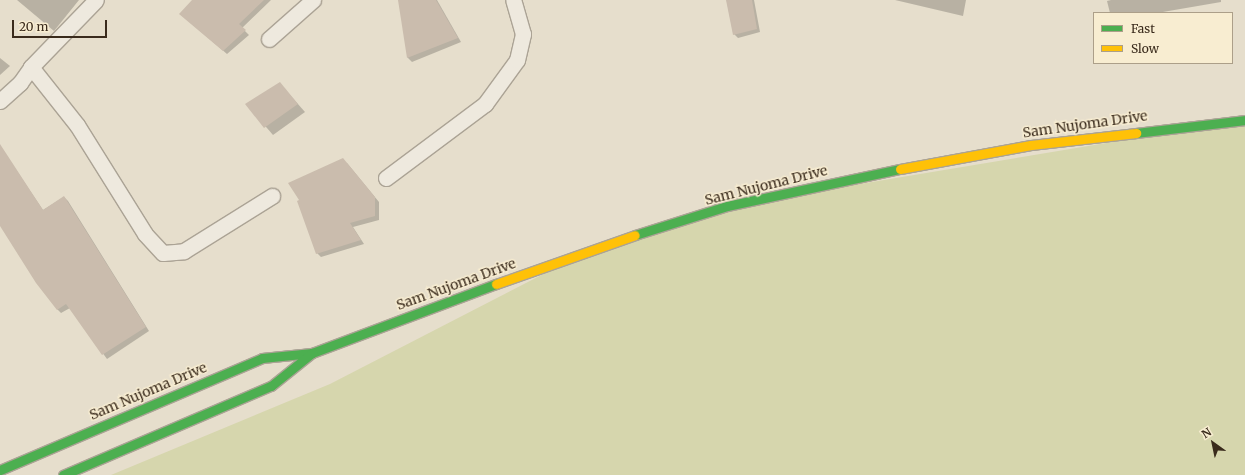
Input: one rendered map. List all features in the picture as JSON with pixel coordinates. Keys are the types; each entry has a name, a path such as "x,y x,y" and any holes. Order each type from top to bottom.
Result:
{"main road":[{"name":"Sam Nujoma Drive","path":"0,470 262,358 312,353 594,248 727,206 880,172 1031,145 1245,120"},
{"name":"Sam Nujoma Drive","path":"63,475 271,386 312,353"}],"lane":[{"path":"0,101 20,83 31,67 96,0"},
{"path":"269,39 313,0"},
{"path":"386,178 485,104 517,60 523,34 513,0"},
{"path":"31,67 77,125 144,234 163,253 184,251 272,196"}],"green space":[{"path":"1245,120 1245,475 111,475 330,384 594,248 727,206"}],"building":[{"path":"192,0 264,0 239,24 246,30 223,51 179,14"},
{"path":"398,0 436,0 458,38 407,58"},
{"path":"726,0 752,0 757,29 733,35"},
{"path":"280,82 298,104 264,128 245,104"},
{"path":"0,144 43,210 64,196 146,327 102,355 66,304 57,310 36,283 0,226"},
{"path":"343,158 375,197 375,216 350,223 361,240 316,254 297,201 299,200 288,183"}],"traffic: fast":[{"path":"1136,133 1245,120"},
{"path":"635,235 727,206 900,169"},
{"path":"0,470 262,358 312,353 496,284"},
{"path":"63,475 271,386 312,353"}],"traffic: slow":[{"path":"900,169 1031,145 1136,133"},
{"path":"496,284 635,235"}]}
